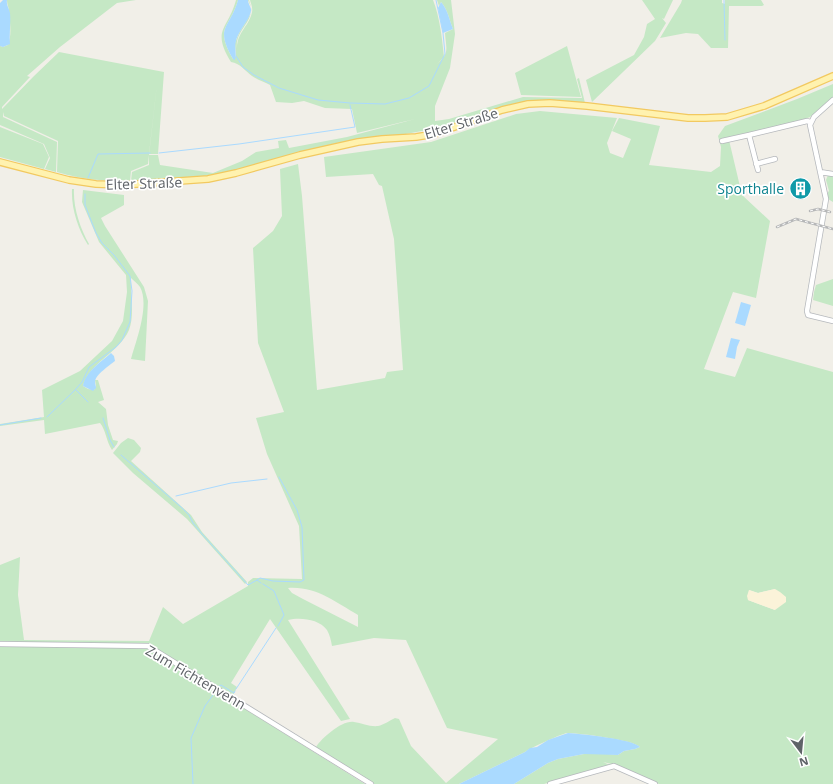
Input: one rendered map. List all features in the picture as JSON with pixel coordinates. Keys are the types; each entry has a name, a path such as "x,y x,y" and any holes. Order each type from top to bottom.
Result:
{"main road":[{"name":"Elter Straße","path":"0,162 85,183 108,185 208,179 223,177 300,155 358,142 435,134 508,109 538,103 587,106 688,118 727,117 764,106 833,76"}],"street":[{"path":"832,101 833,107"},
{"path":"832,101 810,122 810,129 826,199 807,310 808,315 833,321"},
{"path":"722,141 807,121 810,122"},
{"path":"749,135 758,170"},
{"path":"756,164 775,159"},
{"path":"820,172 833,174"},
{"name":"Zum Fichtenvenn","path":"0,644 148,646 371,784"},
{"path":"550,784 614,766 655,784"}],"green space":[{"path":"7,0 136,0 117,3 60,47 27,76 30,77 2,107 2,109 59,52 164,72 158,154 149,154 148,164 131,171 130,181 94,180 57,172 58,141 4,116 3,112 3,117 57,142 56,172 45,169 50,158 44,144 0,125 0,46 3,47 8,45 10,33"},
{"path":"236,0 238,0 224,33 227,48 233,59 236,56 235,43 239,33 251,14 240,33 237,43 237,48 239,37 251,17 252,9 250,0 433,0 439,21 444,57 446,54 445,33 453,29 445,8 441,2 439,6 437,0 451,0 455,34 450,68 435,106 435,121 449,119 523,97 582,98 577,79 579,78 585,103 529,102 516,104 438,128 303,153 221,174 199,178 131,181 132,172 149,165 149,155 158,155 160,165 213,173 242,161 256,152 279,148 278,141 286,140 289,148 347,137 415,119 357,133 352,109 325,108 304,101 292,103 276,102 270,85 254,77 240,66 231,62 225,51 222,43 223,30 233,10"},
{"path":"642,0 673,0 664,19 662,18 666,23 655,41 592,102 586,80 634,55 644,37 647,24 655,19"},
{"path":"682,0 722,0 722,3 725,4 725,0 761,0 764,5 729,6 728,48 711,48 698,34 686,33 660,38"},
{"path":"567,46 581,97 521,95 515,73"},
{"path":"833,84 833,97 810,117 729,140 742,195 770,221 756,298 733,292 704,369 735,377 747,348 833,372 833,784 659,784 620,766 603,762 610,765 544,784 514,784 548,763 558,759 584,754 600,753 618,755 624,751 640,747 636,744 617,739 567,733 539,744 459,784 374,784 316,747 327,735 338,727 349,722 378,726 395,718 399,719 411,746 446,783 498,739 447,728 406,640 374,638 332,646 327,630 319,623 304,619 288,620 350,719 341,721 270,619 231,683 237,687 231,700 365,784 0,784 0,565 20,557 18,595 24,640 149,641 163,607 183,624 248,586 248,582 253,578 302,579 299,526 267,454 256,418 284,412 258,343 253,248 273,231 282,216 280,169 298,164 302,196 317,390 385,378 387,372 403,370 394,239 382,186 379,185 373,174 326,177 324,157 431,142 516,114 540,111 617,118 607,143 610,153 623,158 631,139 612,131 619,118 660,126 649,165 711,172 720,166 721,147 718,136 725,126","holes":["288,588 298,588 316,592 333,600 358,615 358,627 292,593","775,589 775,610 748,600 749,590 758,593"]},
{"path":"0,127 43,144 49,157 44,169 0,157"},
{"path":"828,175 833,176 833,202 828,199 829,191 826,180"},
{"path":"72,189 74,189 78,217 89,244 88,245 76,218"},
{"path":"83,190 124,195 124,205 101,218 144,287 148,301 145,361 131,359 139,333 144,303 140,287 131,278 132,317 129,330 118,345 91,371 83,386 94,390 96,386 95,380 98,380 104,400 98,402 106,409 108,425 113,440 118,441 112,450 108,443 104,429 100,423 45,434 44,420 0,426 0,424 44,417 42,390 80,371 112,341 123,321 127,292 126,275 99,242 82,202"},
{"path":"833,279 833,306 813,300 816,285"},
{"path":"128,438 134,440 141,448 140,452 131,461 191,515 202,532 247,582 245,584 187,519 133,473 113,453 121,443"}],"sand":[{"path":"775,589 786,597 786,602 775,610 748,600 747,596 749,590 758,593"}],"water":[{"path":"3,0 7,0 10,13 10,44 3,47 0,46 0,3"},
{"path":"238,0 248,0 251,12 237,37 235,46 235,60 227,48 224,33"},
{"path":"441,2 447,11 453,29 443,33 438,8"},
{"path":"741,302 751,305 745,326 735,323"},
{"path":"731,338 740,340 735,359 726,357"},
{"path":"111,353 114,356 115,361 97,376 95,382 96,388 93,391 83,386 84,381 90,372"},
{"path":"568,733 618,739 640,747 624,751 618,755 584,754 558,759 548,763 514,784 459,784 525,752 530,748 537,747 548,740"}],"waterway":[{"path":"236,56 243,67 254,75 279,88 318,100 385,104 409,98 429,86 445,54 443,33 436,0"},
{"path":"724,0 725,40"},
{"path":"159,153 239,144 355,127 350,105"},
{"path":"88,178 98,154 150,153"},
{"path":"47,417 82,382 89,367 116,347 122,340 130,322 132,291 130,276 114,255 102,243 96,233 85,205 85,194"},
{"path":"76,390 88,402"},
{"path":"0,425 41,418"},
{"path":"103,418 110,440 114,447"},
{"path":"121,455 189,515 193,523 202,534 248,585 257,580 261,583"},
{"path":"257,580 260,578 273,581 300,582 304,580 302,527 297,510 279,477"},
{"path":"176,496 231,483 267,479"},
{"path":"263,584 274,591 284,615 278,626"},
{"path":"236,689 276,628"},
{"path":"218,687 221,685 234,693 235,691"},
{"path":"193,784 191,738 205,706 216,691"}],"railway":[{"path":"810,211 818,209 830,212"},
{"path":"777,227 796,219 833,229"}],"place":[{"name":"Sporthalle","path":"800,188"}]}
